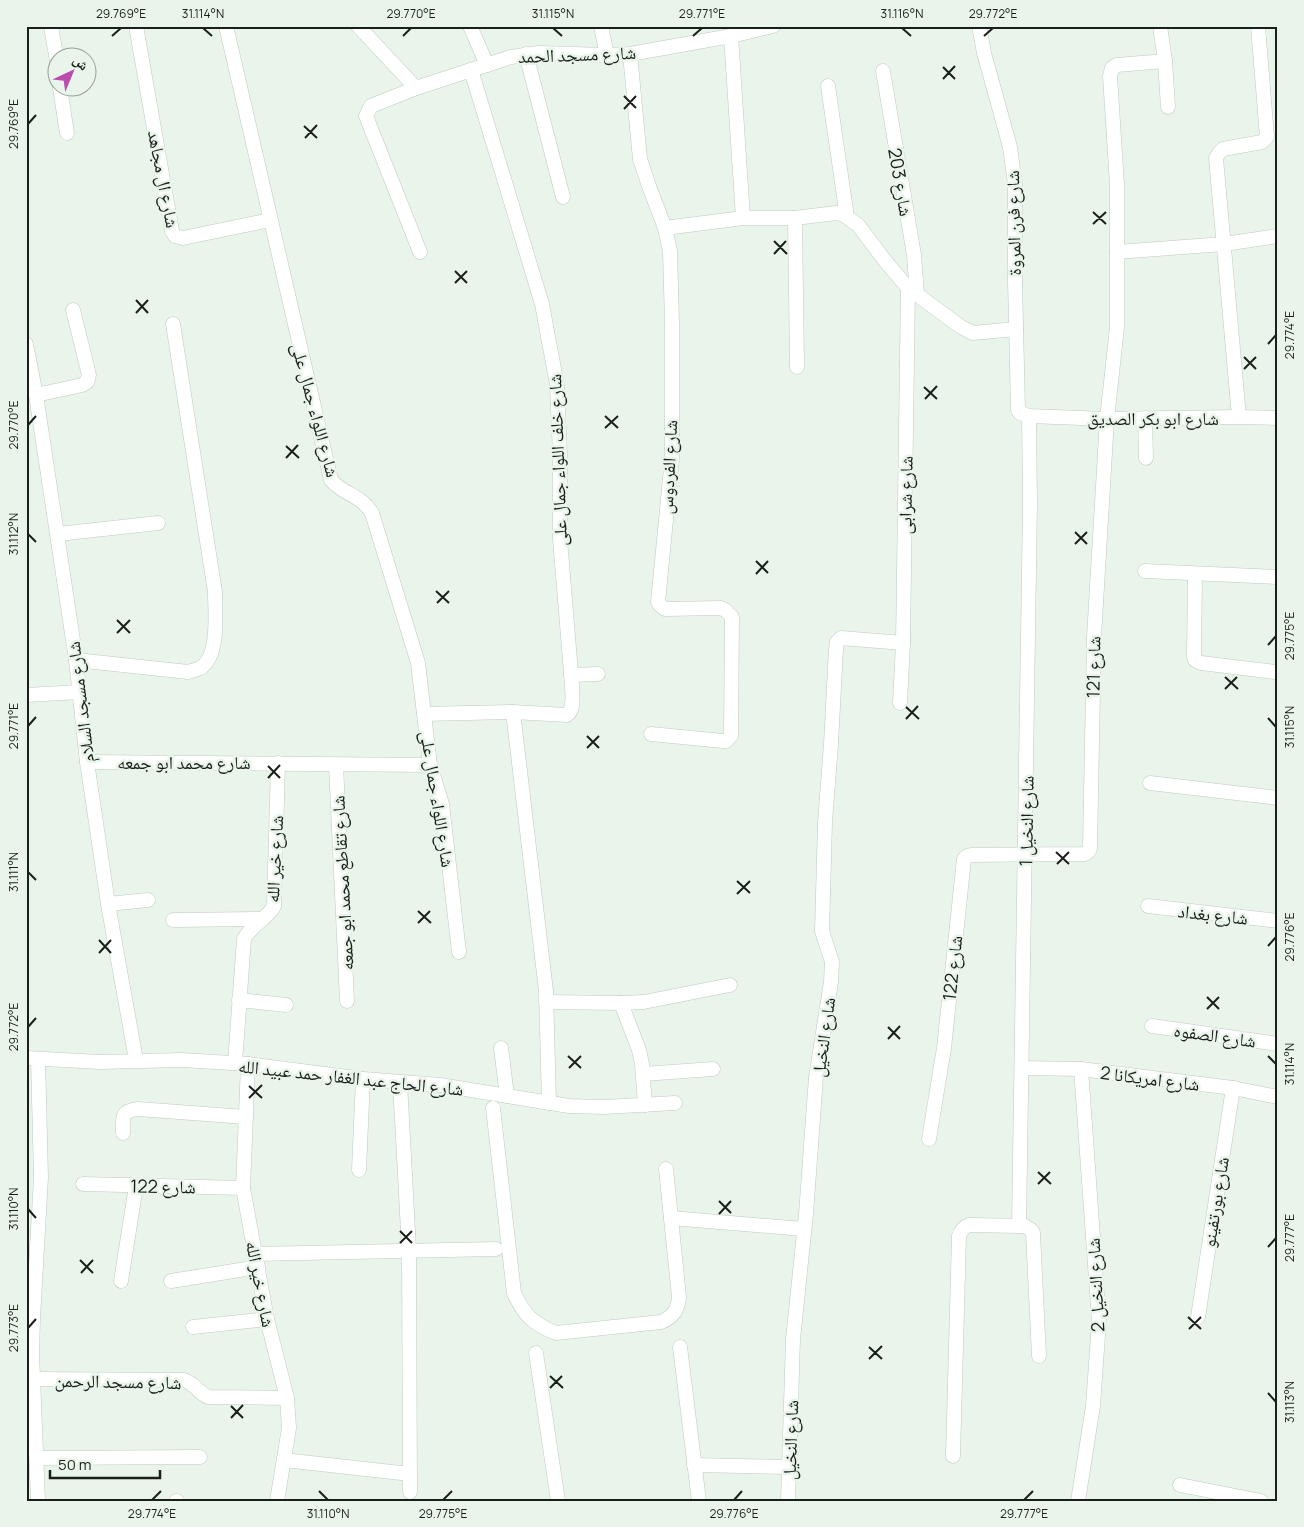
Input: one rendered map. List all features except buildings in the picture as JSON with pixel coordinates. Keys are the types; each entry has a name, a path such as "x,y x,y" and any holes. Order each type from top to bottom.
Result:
{"street":[{"path":"52,26 55,48"},
{"name":"شارع ال مجاهد","path":"136,26 172,231 175,236 183,238 270,220"},
{"name":"شارع اللواء جمال على","path":"226,26 331,480 342,491 359,498 367,504 372,513 418,663 430,765 442,804 459,952"},
{"path":"358,26 416,88"},
{"path":"470,26 488,65"},
{"path":"601,26 607,55"},
{"name":"شارع مسجد الحمد","path":"420,252 366,116 371,106 416,88 511,57 526,54 630,54 731,36 773,26"},
{"name":"شارع فرن المروة","path":"979,26 984,53 1010,147 1015,184 1017,407 1020,412 1029,416"},
{"path":"1160,26 1165,61 1168,107"},
{"path":"1239,417 1216,158 1223,149 1262,142 1267,137 1258,26"},
{"path":"731,36 743,218"},
{"path":"526,54 563,197"},
{"name":"شارع الفردوس","path":"630,54 640,158 665,228 671,260 672,458 658,600 659,604 665,608 716,607 726,610 732,617 732,730 729,739 723,741 650,734"},
{"path":"1107,419 1117,327 1117,185 1110,76 1112,68 1117,65 1165,61"},
{"name":"شارع خلف اللواء جمال على","path":"424,714 513,712 565,715 569,714 572,709 560,539 560,455 557,385 542,304 471,70"},
{"name":"شارع 203","path":"883,71 914,255 912,291"},
{"path":"828,86 847,217"},
{"path":"62,98 67,133"},
{"path":"665,228 743,218 795,218 836,213 858,224 886,262 912,291 967,331 980,332 1016,329"},
{"path":"795,218 797,367"},
{"path":"1117,252 1224,244 1278,236"},
{"name":"شارع شرابى","path":"900,703 912,291"},
{"path":"36,395 82,385 87,382 88,378 73,310"},
{"path":"76,660 188,672 200,668 209,658 213,645 215,633 215,592 172,324"},
{"name":"شارع مسجد السلام","path":"26,344 58,534 76,660 87,762 108,904 136,1060"},
{"name":"شارع ابو بكر الصديق","path":"1029,416 1107,419 1278,418"},
{"name":"شارع النخيل 1","path":"1019,1226 1030,503 1029,416"},
{"path":"1145,418 1146,458"},
{"name":"شارع 121","path":"1025,853 1085,854 1089,852 1090,848 1094,637 1107,419"},
{"path":"58,534 158,523"},
{"path":"1145,571 1278,577"},
{"path":"1196,574 1195,660 1201,663 1275,672"},
{"name":"شارع النخيل","path":"788,1501 793,1339 816,1077 831,982 832,962 822,931 825,822 836,649 837,642 841,638 903,643"},
{"path":"571,675 598,674"},
{"path":"26,695 80,692"},
{"path":"513,712 546,1002 549,1103"},
{"name":"شارع محمد ابو جمعه","path":"87,762 430,765"},
{"name":"شارع خير الله","path":"278,763 274,906 269,915 260,919 244,939 239,1000 241,1064 246,1116 243,1188 267,1318 287,1398 289,1428 278,1501"},
{"name":"شارع تقاطع محمد ابو جمعه","path":"336,765 347,1002"},
{"path":"1150,783 1278,798"},
{"name":"شارع 122","path":"929,1138 944,1048 964,859 971,855 1025,853"},
{"path":"108,904 148,900"},
{"name":"شارع بغداد","path":"1148,906 1278,921"},
{"path":"173,920 260,919"},
{"path":"546,1002 644,1002 730,985"},
{"path":"239,1000 286,1004"},
{"path":"621,1003 639,1050 645,1105"},
{"name":"شارع الصفوه","path":"1152,1026 1278,1044"},
{"path":"501,1048 506,1096"},
{"path":"32,1059 41,1177 29,1353 32,1379 31,1435 37,1458 34,1498"},
{"name":"شارع الحاج عبد الغفار حمد عبيد الله","path":"32,1059 100,1062 182,1060 241,1064 363,1079 440,1085 569,1106 595,1107 675,1103"},
{"name":"شارع امريكانا 2","path":"1022,1068 1081,1069 1233,1088 1278,1097"},
{"path":"643,1074 713,1069"},
{"name":"شارع النخيل 2","path":"1078,1501 1093,1406 1099,1321 1081,1069"},
{"path":"359,1170 363,1079"},
{"path":"400,1082 409,1250 410,1492"},
{"name":"شارع بورتفينو","path":"1198,1317 1233,1088"},
{"path":"493,1108 514,1293 520,1307 530,1319 542,1328 556,1333 661,1322 669,1319 675,1313 679,1297 666,1169"},
{"path":"123,1133 123,1117 130,1110 246,1116"},
{"name":"شارع 122","path":"83,1184 243,1188"},
{"path":"120,1281 136,1186"},
{"path":"671,1218 804,1229"},
{"path":"953,1456 960,1232 966,1226 1019,1226 1028,1227 1031,1230 1033,1236 1039,1356"},
{"path":"171,1280 256,1260 409,1250 496,1250"},
{"path":"193,1327 267,1318"},
{"path":"680,1347 699,1501"},
{"path":"536,1353 558,1501"},
{"name":"شارع مسجد الرحمن","path":"32,1379 183,1380 191,1383 198,1392 208,1397 287,1398"},
{"path":"37,1458 200,1457"},
{"path":"284,1460 410,1474"},
{"path":"694,1465 789,1467"},
{"path":"1180,1485 1261,1501"}]}
